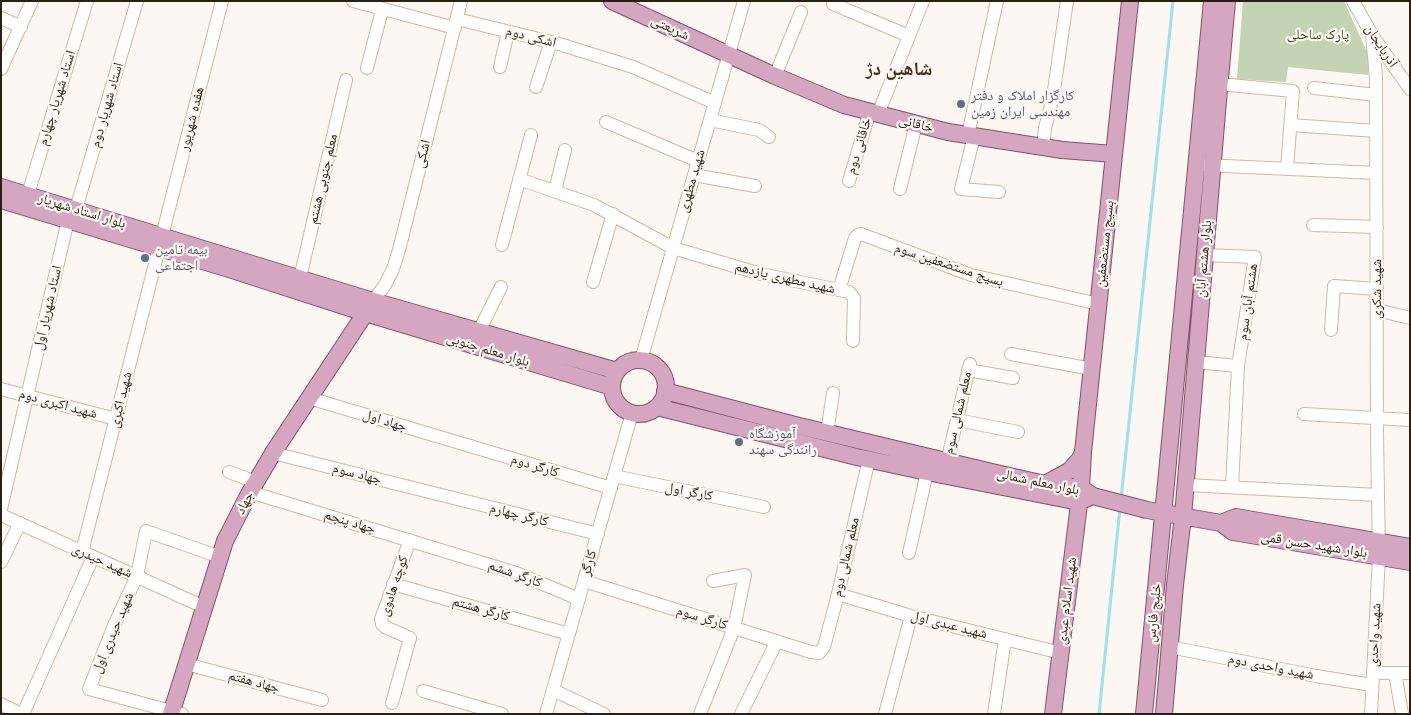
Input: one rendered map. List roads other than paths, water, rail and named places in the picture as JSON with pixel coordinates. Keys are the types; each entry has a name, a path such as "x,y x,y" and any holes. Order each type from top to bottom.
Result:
{"main road":[{"name":"شریعتی","path":"612,1 728,55"},
{"name":"بسیج مستضعفین","path":"1090,496 1083,452 1130,1"},
{"name":"بلوار هشتم آبان","path":"1183,516 1205,255 1205,165 1212,1"},
{"name":"بلوار هشتم آبان","path":"1163,513 1205,165 1219,84 1227,1"},
{"name":"خاقانی","path":"728,55 844,104 916,124 971,136 1043,147 1114,154"},
{"name":"بلوار استاد شهریار","path":"1,187 28,194 72,215"},
{"name":"بلوار استاد شهریار","path":"1,200 72,215 161,242"},
{"name":"بلوار معلم جنوبی","path":"161,242 300,278 369,307 480,331 618,370"},
{"name":"بلوار معلم جنوبی","path":"161,242 369,307 612,387"},
{"name":"جهاد","path":"175,713 186,664 224,541 274,453 369,307"},
{"path":"641,360 657,367 665,382 665,391 657,407 650,412 641,414 624,410 613,396 612,387 613,378 624,364 641,360"},
{"name":"بلوار معلم شمالی","path":"665,391 947,462 961,472 1090,496"},
{"name":"بلوار معلم شمالی","path":"657,407 927,472 961,472 1045,484 1090,496"},
{"path":"1045,484 1069,471 1080,459 1083,452"},
{"name":"بلوار شهید حسن قمی","path":"1090,496 1147,510 1221,523 1232,532 1379,549 1410,547"},
{"name":"شهید اسلام عبدی","path":"1054,714 1060,653 1090,496"},
{"name":"خلیج فارس","path":"1144,714 1163,513"},
{"name":"خلیج فارس","path":"1164,714 1183,516"},
{"name":"بلوار شهید حسن قمی","path":"1379,549 1410,562"}],"street":[{"path":"1,69 32,1"},
{"name":"استاد شهریار چهارم","path":"28,194 87,1"},
{"name":"استاد شهریار دوم","path":"72,215 137,1"},
{"name":"هفده شهریور","path":"161,242 222,1"},
{"name":"اشکی دوم","path":"353,1 382,10 508,32 551,42 633,68 715,103"},
{"name":"اشکی","path":"369,307 385,285 393,269 461,1"},
{"name":"شهید مطهری","path":"641,360 744,1"},
{"name":"خاقانی دوم","path":"849,181 874,112 923,1"},
{"path":"997,1 961,189 999,192"},
{"path":"1043,147 1045,128 1053,97 1067,1"},
{"name":"آذربایجان","path":"1353,1 1372,35 1410,89"},
{"path":"833,4 909,36"},
{"path":"367,68 382,10"},
{"path":"775,76 801,12"},
{"path":"1,18 21,27"},
{"path":"500,67 508,32"},
{"name":"شهید شکری","path":"1372,35 1376,95 1379,549"},
{"path":"536,87 551,42"},
{"name":"معلم جنوبی هشتم","path":"300,278 346,80"},
{"path":"1219,84 1294,91 1287,169"},
{"path":"1314,88 1376,95"},
{"path":"710,120 759,130 769,137"},
{"path":"606,122 698,161"},
{"path":"900,189 916,124"},
{"path":"1291,125 1376,132"},
{"path":"502,245 531,135"},
{"path":"555,191 565,150"},
{"path":"1205,165 1376,173"},
{"path":"694,176 755,186"},
{"name":"شهید مطهری یازدهم","path":"519,179 594,205 673,248 761,274 849,292 854,298 853,341"},
{"path":"593,282 613,214"},
{"name":"استاد شهریار اول","path":"1,509 72,215"},
{"path":"1313,225 1376,228"},
{"name":"بسیج مستضعفین سوم","path":"840,290 855,238 862,234 971,275 1099,304"},
{"name":"شهید اکبری","path":"22,714 56,639 88,554 116,418 161,242"},
{"name":"هشتم آبان سوم","path":"1205,255 1255,257 1238,366"},
{"path":"1331,330 1334,286 1377,289"},
{"path":"480,331 501,288"},
{"path":"1377,310 1410,318"},
{"path":"1011,354 1092,370"},
{"path":"1196,362 1238,366 1232,487"},
{"name":"معلم شمالی سوم","path":"947,462 969,367 1013,378"},
{"name":"شهید اکبری دوم","path":"1,389 116,418"},
{"path":"827,433 833,393"},
{"name":"جهاد اول","path":"309,398 460,443"},
{"name":"کارگر","path":"546,714 632,413"},
{"path":"1304,414 1410,420"},
{"path":"956,420 1018,432"},
{"name":"کارگر دوم","path":"460,443 612,482"},
{"name":"جهاد سوم","path":"274,453 440,496"},
{"name":"معلم شمالی دوم","path":"819,653 824,647 838,594 869,459"},
{"name":"جهاد پنجم","path":"229,472 253,487 450,553"},
{"path":"909,554 927,472"},
{"name":"کارگر اول","path":"612,482 764,507"},
{"path":"1186,484 1378,495"},
{"name":"کارگر چهارم","path":"440,496 598,534"},
{"name":"شهید حیدری","path":"1,515 204,607"},
{"path":"1,562 20,524"},
{"name":"شهید حیدری اول","path":"175,713 90,689 116,622 137,576 146,531 220,557"},
{"name":"کوچه هادوی","path":"392,702 410,641 408,636 382,624 381,619 410,540"},
{"name":"شهید واحدی","path":"1371,714 1379,549"},
{"name":"کارگر ششم","path":"450,553 516,573 579,599"},
{"path":"700,714 734,628 745,574 713,581"},
{"name":"کارگر سوم","path":"584,581 819,653"},
{"name":"کارگر هشتم","path":"393,584 569,634"},
{"name":"شهید عبدی اول","path":"838,594 911,616 1060,653"},
{"path":"885,714 911,616"},
{"path":"994,714 1005,639"},
{"path":"741,714 777,641"},
{"name":"شهید واحدی دوم","path":"1170,647 1316,676 1373,679 1395,673 1410,673"},
{"name":"جهاد هفتم","path":"186,664 322,700"},
{"path":"1395,673 1402,714"},
{"path":"553,690 604,714"},
{"path":"423,691 502,714"},
{"path":"1,704 22,714"}],"waterway":[{"path":"1121,499 1173,1"},
{"path":"1099,714 1120,508"}],"place":[{"name":"کارگزار املاک و دفتر مهندسی ایران زمین","path":"961,104"},
{"name":"بیمه تامین اجتماعی","path":"145,258"},
{"name":"آموزشگاه رانندگی سهند","path":"739,442"}],"district":[{"name":"شاهین دژ","path":"899,70"}],"park label":[{"name":"پارک ساحلی","path":"1318,35"}]}
